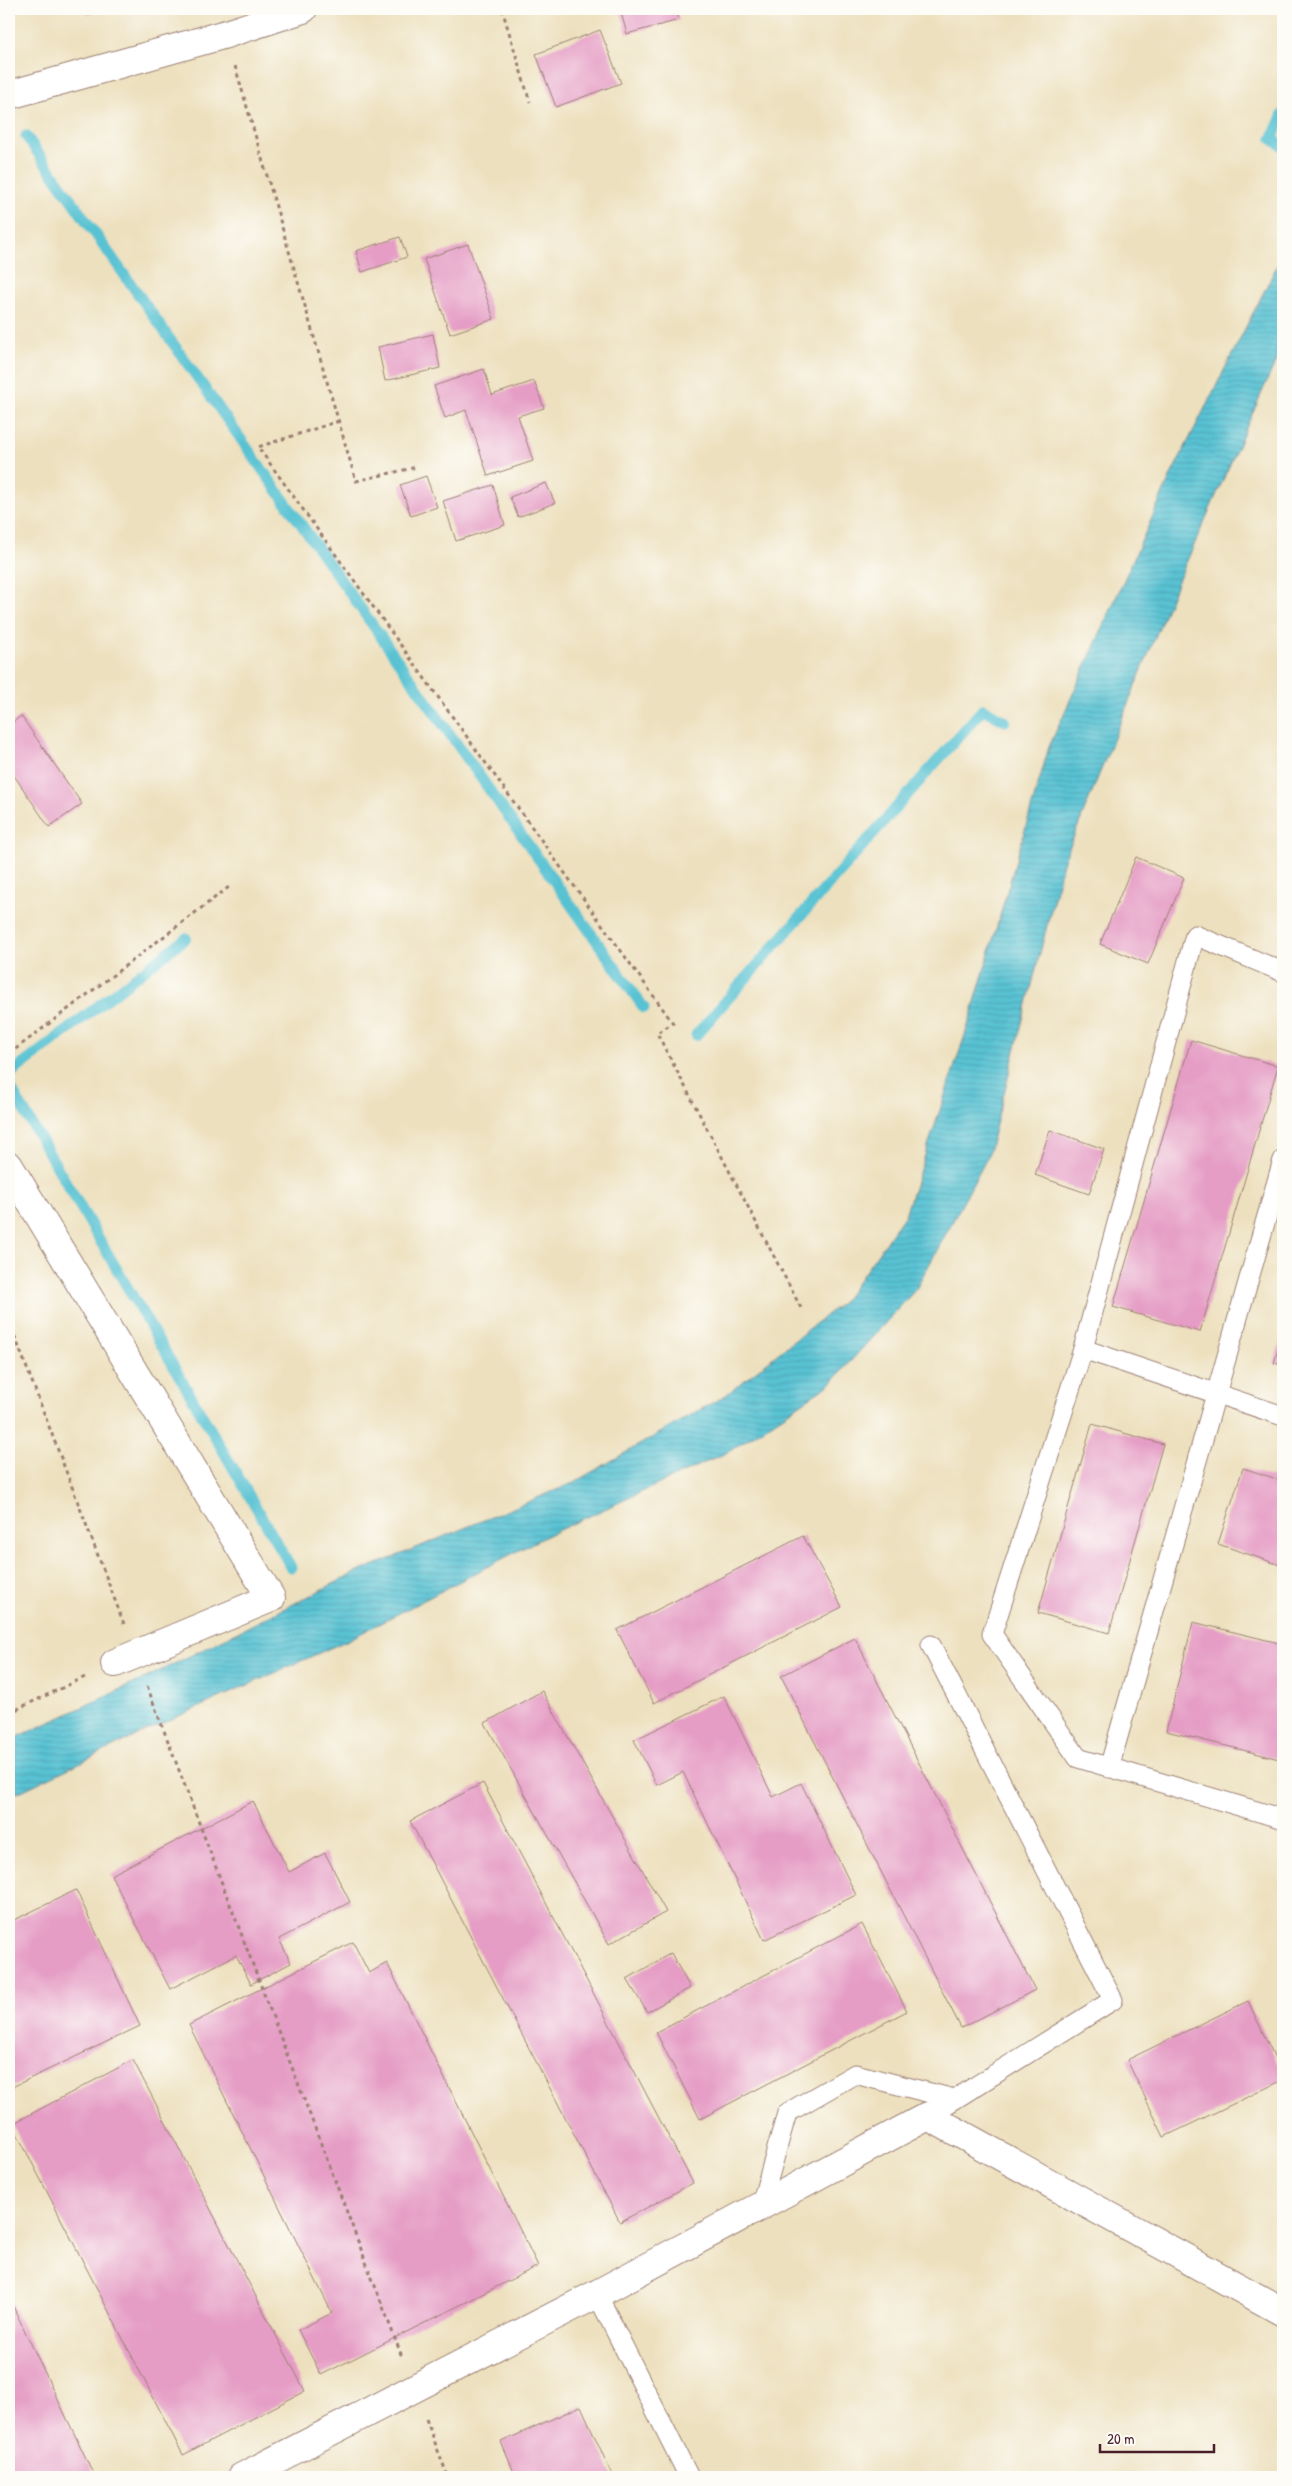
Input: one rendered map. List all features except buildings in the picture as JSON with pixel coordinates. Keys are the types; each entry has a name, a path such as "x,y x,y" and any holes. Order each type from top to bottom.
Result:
{"street":[{"path":"9,95 226,34 303,9"},
{"path":"9,1166 271,1598 115,1663"},
{"path":"242,2477 597,2294 928,2116 1283,2312"}],"lane":[{"path":"1283,972 1195,935 1084,1349 992,1634 1078,1758 1283,1819"},
{"path":"1109,1768 1283,1160"},
{"path":"1084,1349 1283,1416"},
{"path":"928,2116 1113,2000 931,1645"},
{"path":"761,2205 787,2113 854,2074 954,2099"},
{"path":"597,2294 689,2477"}],"path":[{"path":"502,9 530,102"},
{"path":"226,34 356,480 417,467"},
{"path":"339,422 258,447 673,1023 657,1033 801,1308"},
{"path":"9,1054 228,887"},
{"path":"9,1321 126,1629"},
{"path":"9,1713 115,1663"},
{"path":"147,1685 406,2365"},
{"path":"423,2412 448,2477"}],"water":[{"path":"1283,254 1283,345 1178,581 1063,863 988,1156 916,1289 829,1385 726,1453 546,1536 348,1640 150,1729 9,1797 9,1741 152,1675 353,1574 571,1484 726,1395 844,1301 905,1215 968,1026 1049,747 1173,471"}],"waterway":[{"path":"1283,114 1272,139 1283,146"},
{"path":"26,136 644,1008"},
{"path":"696,1035 983,709 1005,721"},
{"path":"9,1075 186,938"},
{"path":"9,1085 291,1567"}]}
